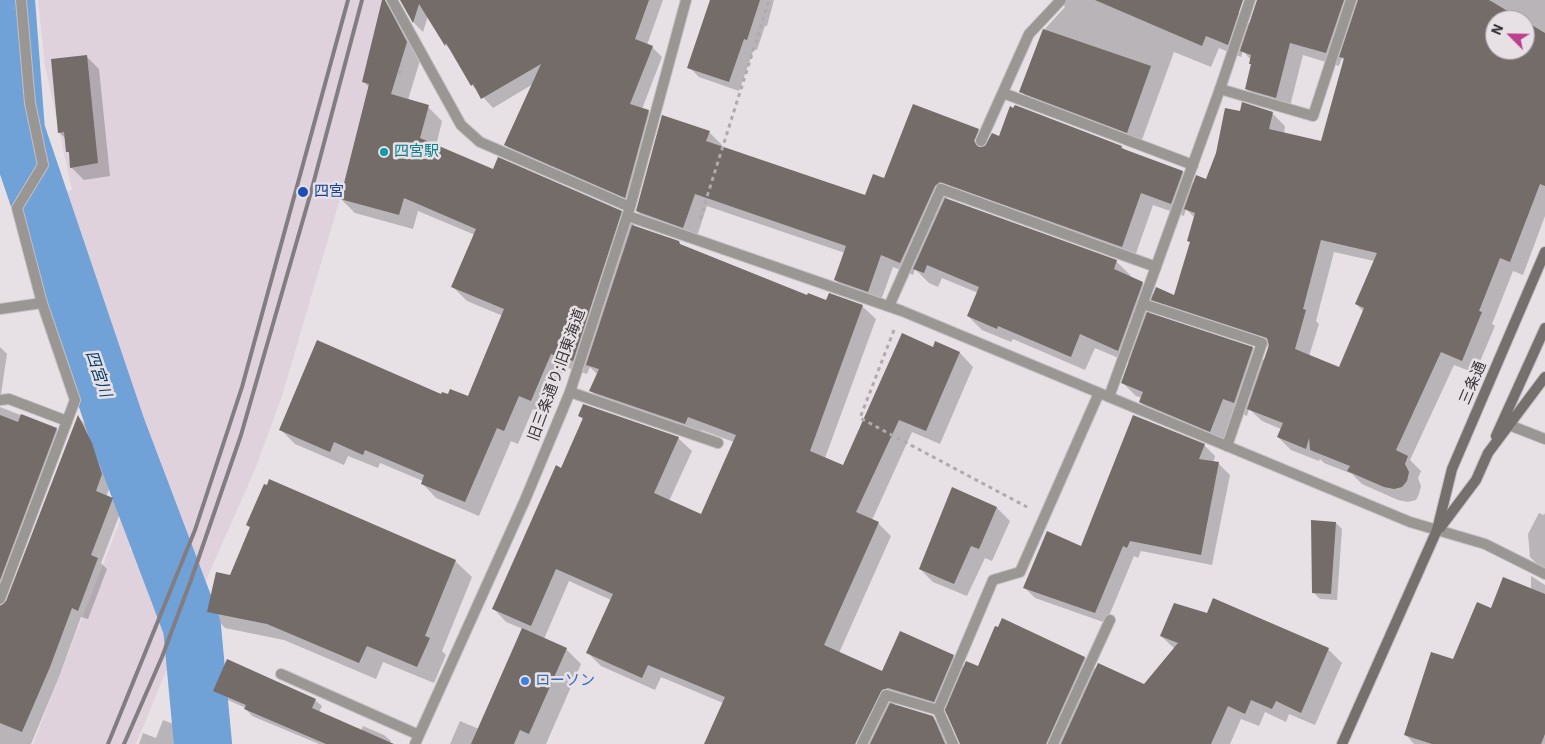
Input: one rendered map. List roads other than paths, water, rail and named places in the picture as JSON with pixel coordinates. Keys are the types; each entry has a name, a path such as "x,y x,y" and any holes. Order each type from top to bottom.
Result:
{"main road":[{"name":"三条通","path":"1342,744 1437,530 1452,469 1545,252"},
{"path":"1488,453 1545,328"},
{"name":"三条通","path":"1437,530 1476,480 1488,453 1545,377"}],"street":[{"path":"0,599 75,400 42,304 17,208 43,165 30,103 21,0"},
{"path":"392,0 460,125 480,142 694,239 902,310 1410,522 1485,544 1545,574"},
{"name":"旧三条通り;旧東海道","path":"417,739 525,500 570,392 629,211 686,0"},
{"path":"981,141 1029,34 1061,0"},
{"path":"1110,397 1250,0"},
{"path":"1220,89 1313,116 1351,0"},
{"path":"1003,93 1193,165"},
{"path":"889,306 941,189 1156,267"},
{"path":"0,309 42,304"},
{"path":"1143,304 1262,343 1227,446"},
{"path":"570,392 718,443"},
{"path":"953,744 938,710 993,580 1020,572 1099,393"},
{"path":"0,400 9,398 67,421"},
{"path":"1509,425 1545,439"},
{"path":"1053,744 1110,620"},
{"path":"281,674 417,739"},
{"path":"862,744 886,695 938,710"}],"waterway":[{"name":"四宮川","path":"6,0 16,131 117,429 192,627 203,744"}],"railway":[{"path":"108,744 195,530 242,387 348,0"},
{"path":"124,744 162,657 191,580 241,435 311,192 362,0"}],"place":[{"name":"四宮駅","path":"384,152"},
{"name":"四宮","path":"303,192"},
{"name":"ローソン","path":"525,681"}]}
